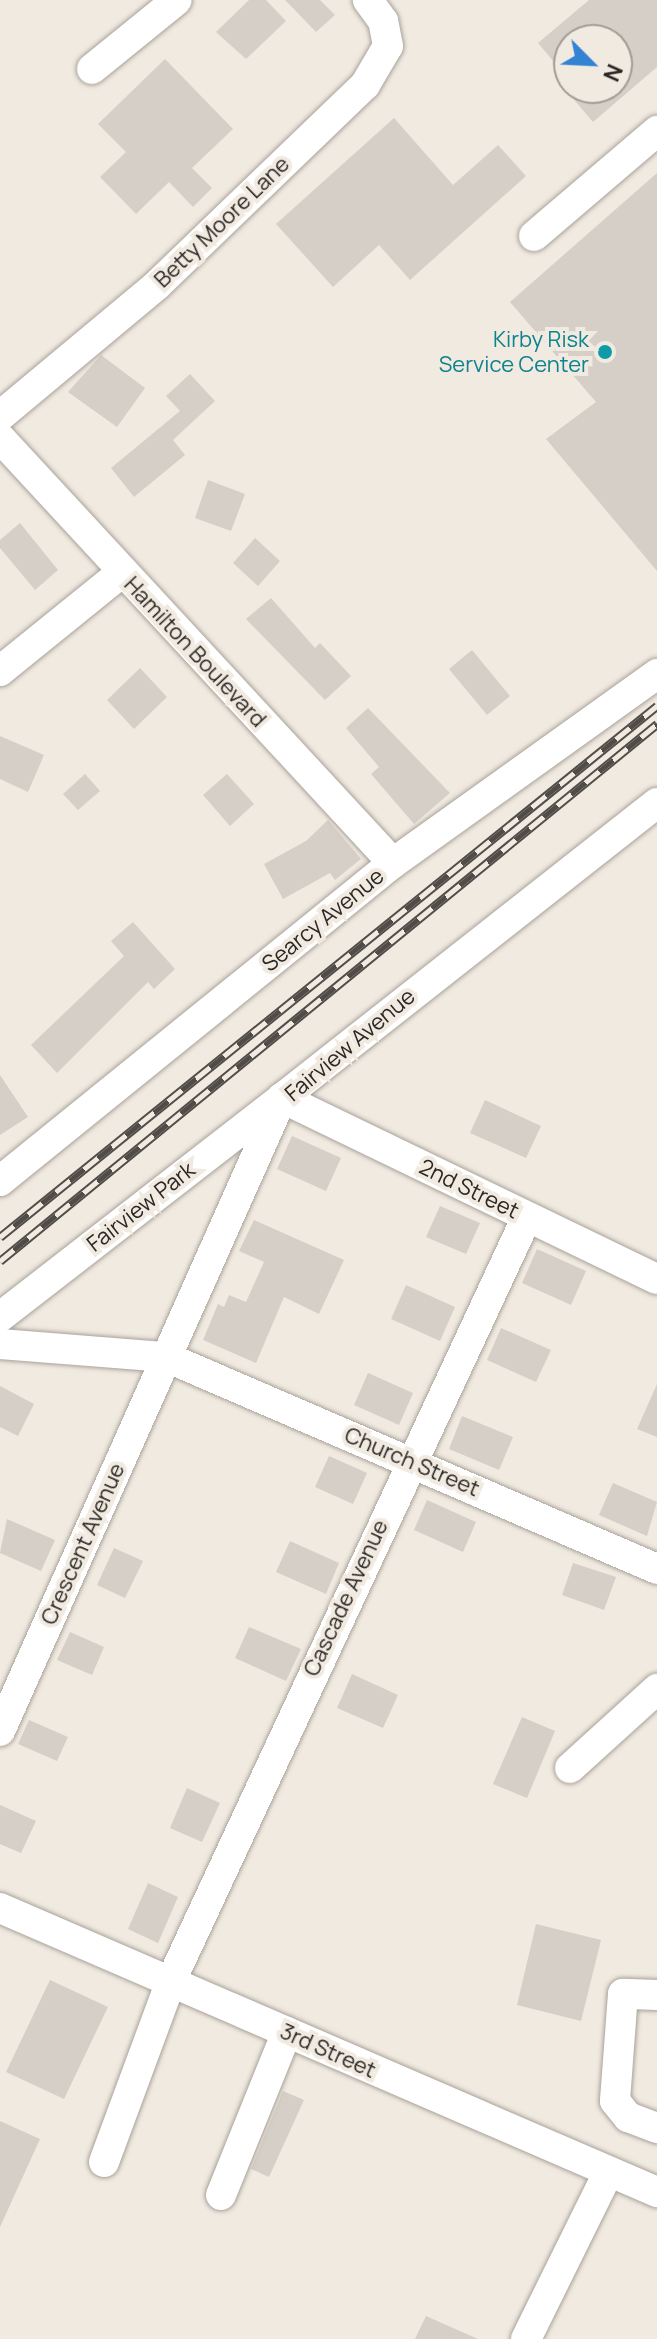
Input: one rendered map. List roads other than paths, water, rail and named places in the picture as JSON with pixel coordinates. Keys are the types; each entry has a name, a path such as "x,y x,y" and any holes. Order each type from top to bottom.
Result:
{"street":[{"path":"92,69 177,0"},
{"name":"Betty Moore Lane","path":"0,416 157,285 365,85 388,46 383,21 368,0"},
{"path":"534,236 657,131"},
{"name":"Hamilton Boulevard","path":"0,438 121,573 393,863"},
{"path":"0,671 121,573"},
{"name":"Searcy Avenue","path":"0,1181 393,863 657,674"},
{"name":"Fairview Avenue","path":"166,1357 282,1098 657,803"},
{"name":"2nd Street","path":"282,1098 657,1279"},
{"name":"Fairview Park","path":"0,1317 282,1098"},
{"name":"Cascade Avenue","path":"104,2162 171,1981 409,1460 527,1217"},
{"path":"0,1344 166,1357"},
{"name":"Church Street","path":"166,1357 657,1569"},
{"name":"Crescent Avenue","path":"0,1731 166,1357"},
{"path":"570,1768 657,1689"},
{"name":"3rd Street","path":"0,1908 657,2192"},
{"path":"657,1995 623,1994 615,2101 628,2117 657,2128"},
{"path":"221,2195 287,2032"},
{"path":"526,2339 608,2173"}],"railway":[{"path":"0,1237 657,706"},
{"path":"0,1261 657,724"}],"place":[{"name":"Kirby Risk Service Center","path":"605,352"}]}
